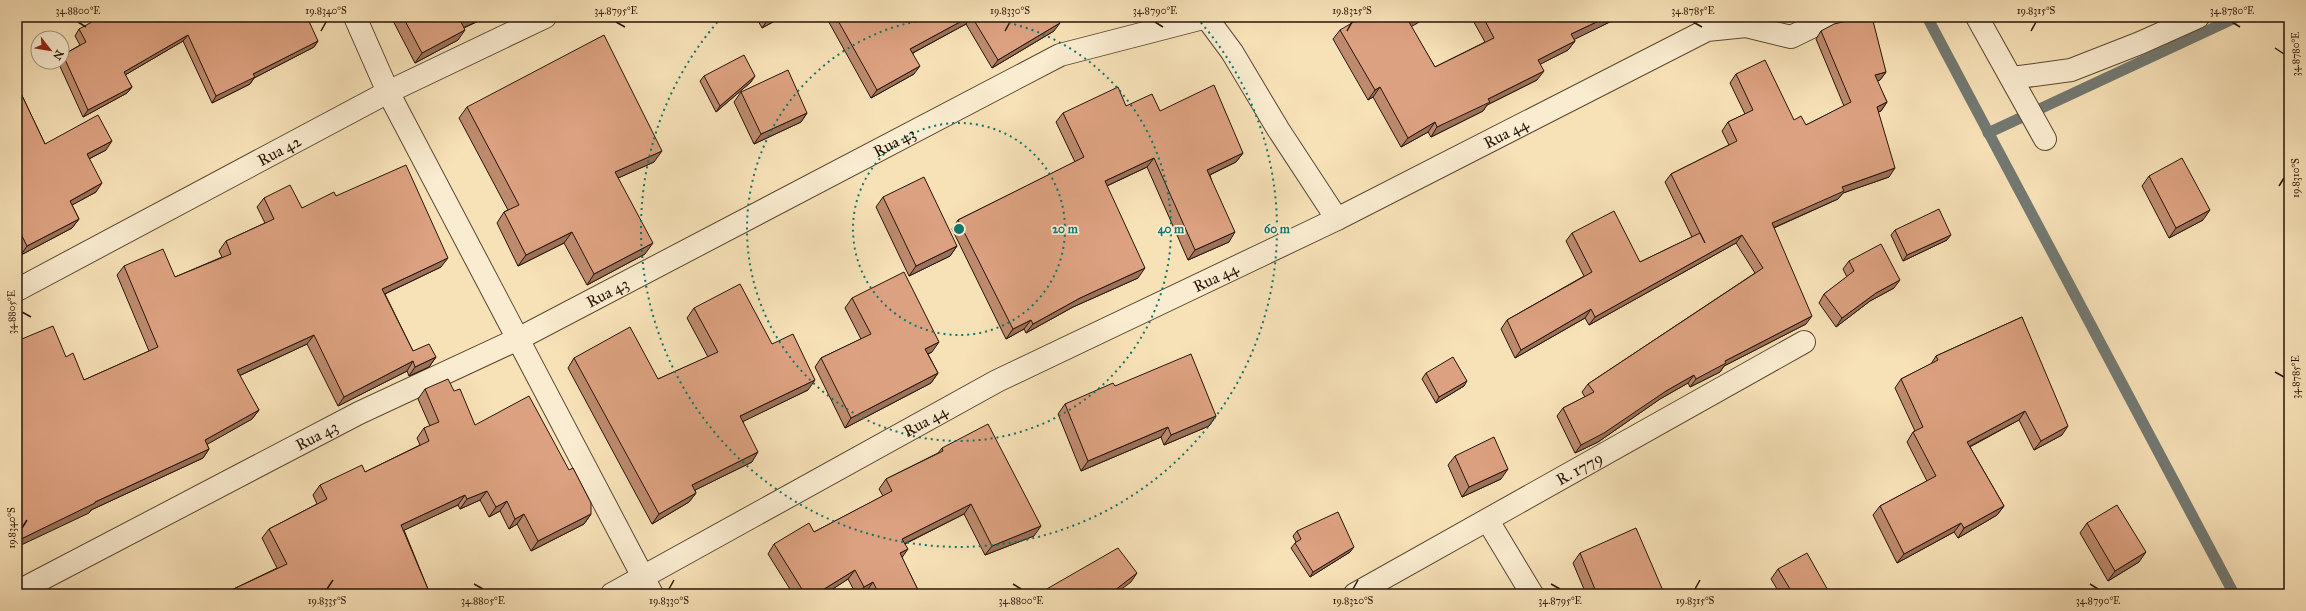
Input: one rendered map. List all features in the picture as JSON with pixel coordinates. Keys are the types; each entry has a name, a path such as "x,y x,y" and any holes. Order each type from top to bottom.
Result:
{"street":[{"path":"355,17 388,92 648,586"},
{"name":"Rua 42","path":"17,290 388,92 545,17"},
{"path":"1207,17 1232,52 1278,129 1337,219"},
{"name":"Rua 43","path":"17,592 359,413 518,339 1060,55 1207,17"},
{"name":"Rua 44","path":"612,594 648,586 997,381 1337,219 1707,30 1746,26 1791,37 1832,17"},
{"path":"1977,17 2024,98 2045,139"},
{"path":"2012,78 2071,70 2140,43 2198,17"},
{"name":"R. 1779","path":"1355,594 1488,521 1601,455 1804,342"},
{"path":"1488,521 1532,594"}],"building":[{"path":"101,17 307,17 318,41 253,74 255,77 216,96 188,35 124,72 132,87 88,110 70,70 70,51 86,42 79,29"},
{"path":"403,17 472,17 461,22 465,30 422,53"},
{"path":"836,17 969,17 910,49 920,66 877,90"},
{"path":"972,17 1057,17 1060,23 998,60"},
{"path":"1362,17 1418,17 1409,22 1435,67 1494,38 1483,17 1607,17 1571,34 1575,41 1538,60 1544,71 1488,99 1490,102 1437,127 1435,122 1408,138 1380,87 1375,90 1340,30"},
{"path":"1863,17 1872,17 1886,72 1875,75 1887,102 1877,107 1895,168 1842,187 1844,191 1772,223 1812,316 1725,361 1726,363 1696,379 1694,375 1666,391 1604,433 1581,445 1563,408 1594,392 1588,384 1763,268 1742,235 1595,317 1591,309 1521,350 1507,320 1592,272 1572,233 1614,211 1640,262 1700,233 1705,243 1671,174 1737,141 1728,122 1753,110 1736,74 1765,60 1794,120 1801,116 1806,125 1851,102 1821,31 1834,24"},
{"path":"604,35 662,151 615,172 653,243 594,274 572,232 526,255 504,212 519,205 467,107"},
{"path":"744,55 755,76 720,106 704,76"},
{"path":"788,70 807,113 761,134 741,92"},
{"path":"17,85 45,144 98,115 112,141 87,154 102,183 70,201 79,219 27,246 17,226"},
{"path":"1214,85 1243,153 1207,170 1235,232 1195,250 1154,158 1105,181 1145,268 1080,298 1033,324 1031,320 1013,329 958,220 1084,157 1063,113 1118,87 1126,106 1152,94 1160,111"},
{"path":"2182,158 2210,210 2176,228 2149,176"},
{"path":"406,165 448,258 382,289 413,351 429,344 436,357 415,367 413,361 344,397 314,335 237,370 259,410 205,440 209,449 95,502 17,541 17,341 53,326 66,357 73,353 84,380 158,347 124,266 163,249 175,277 231,254 226,241 274,219 264,198 290,185 302,208 334,192 336,196"},
{"path":"924,177 957,246 916,266 883,197"},
{"path":"1939,209 1951,235 1907,255 1895,230"},
{"path":"1881,244 1900,280 1876,293 1842,318 1824,294 1854,271 1849,261"},
{"path":"904,272 939,342 925,349 938,373 851,418 821,358 871,334 852,298"},
{"path":"740,284 772,344 793,334 815,380 740,416 758,452 692,485 696,493 659,514 574,358 630,327 658,379 718,352 694,308"},
{"path":"2022,317 2068,426 2041,441 2025,411 1967,442 2004,506 1964,528 1961,523 1904,554 1880,506 1936,476 1913,432 1923,427 1901,379 1938,360 1936,356"},
{"path":"1191,354 1216,416 1171,435 1168,427 1088,461 1065,404 1113,383 1115,386"},
{"path":"1453,357 1467,381 1439,397 1426,373"},
{"path":"448,379 454,391 460,389 475,425 529,396 569,470 573,468 591,503 591,514 538,541 524,514 515,519 507,501 496,507 487,491 467,499 465,495 401,525 430,594 373,594 371,591 366,594 223,594 287,564 269,529 327,499 320,485 362,465 365,472 429,441 424,428 439,422 425,389"},
{"path":"988,424 1041,526 992,546 971,504 902,539 908,549 900,553 920,594 879,594 873,582 864,587 855,570 816,594 805,594 774,544 809,523 814,532 892,491 886,479 943,451 942,448"},
{"path":"1494,437 1508,469 1469,487 1455,456"},
{"path":"2117,505 2146,552 2115,571 2087,523"},
{"path":"1338,512 1354,547 1313,572 1295,543 1301,539 1297,531"},
{"path":"1636,528 1664,593 1597,594 1580,553"},
{"path":"1118,548 1137,573 1110,594 1038,594"},
{"path":"1807,553 1830,594 1793,594 1778,569"}],"waterway":[{"path":"1927,17 2234,594"},
{"path":"1988,133 2237,17"}]}
